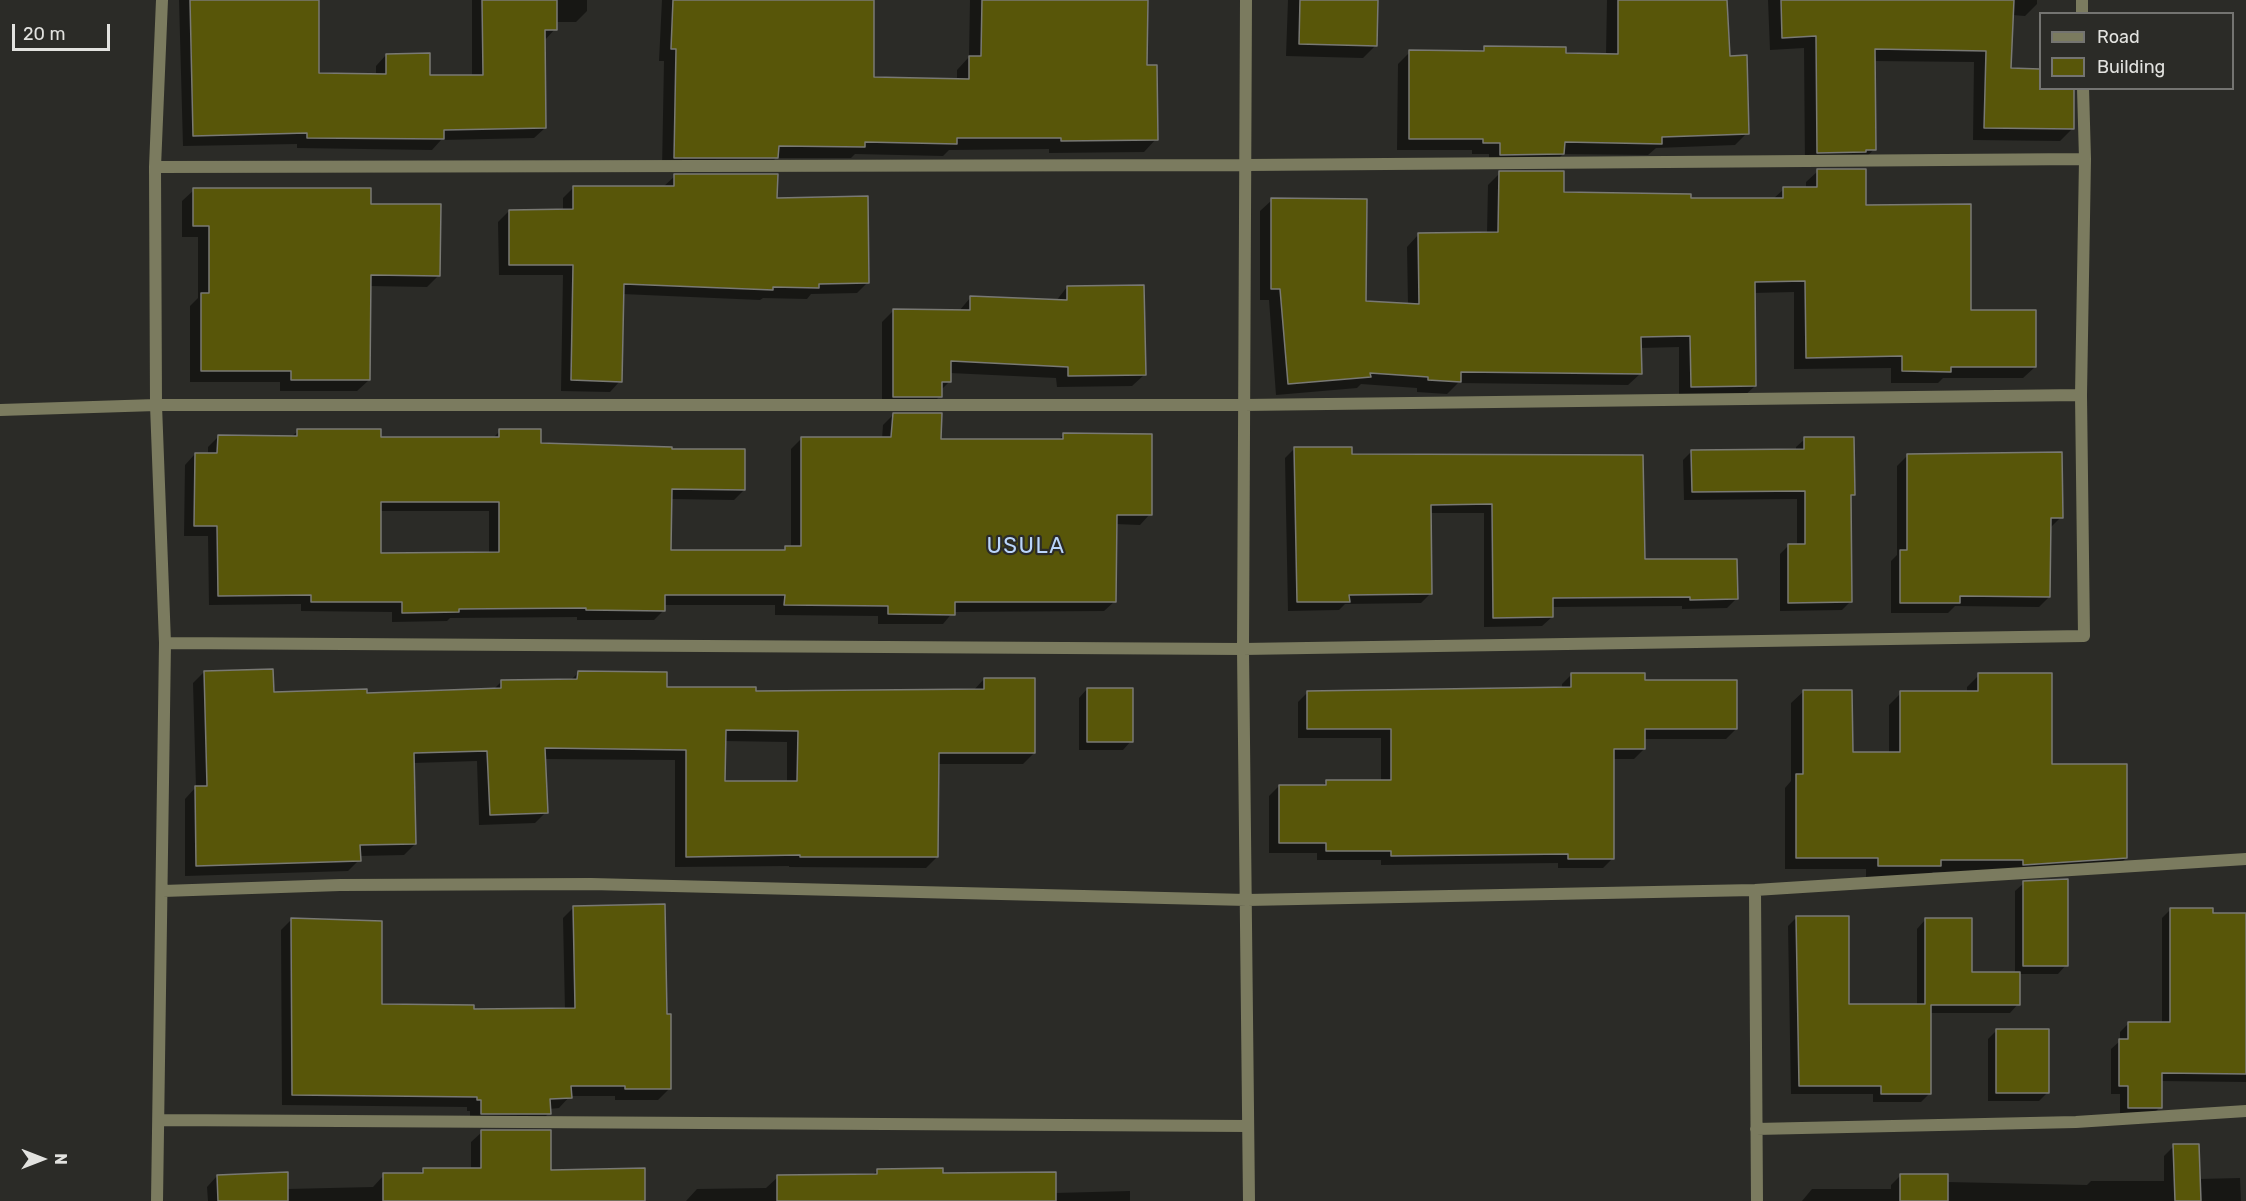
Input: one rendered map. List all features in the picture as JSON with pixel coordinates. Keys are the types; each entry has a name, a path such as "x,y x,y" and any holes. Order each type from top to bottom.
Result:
{"street":[{"path":"157,1201 165,643 156,405 155,167 162,0"},
{"path":"1246,0 1243,649 1249,1201"},
{"path":"165,643 1243,649 2084,636 2081,395 2085,159 2083,90"},
{"path":"155,167 1246,165 2085,159"},
{"path":"0,410 156,405 1244,405 2081,395"},
{"path":"163,891 340,885 591,884 1246,900 1755,890 2246,859"},
{"path":"1755,890 1757,1201"},
{"path":"1756,1129 2076,1122 2246,1111"},
{"path":"159,1120 1248,1126"}],"building":[{"path":"190,0 319,0 319,73 386,74 386,54 430,53 430,75 483,75 482,0 557,0 557,30 545,30 546,128 444,130 444,139 307,138 307,133 193,136"},
{"path":"673,0 874,0 874,77 969,79 969,56 981,56 982,0 1148,0 1147,65 1157,65 1158,140 1061,141 1061,138 957,138 957,144 865,142 865,147 779,146 778,158 674,158 676,49 671,49"},
{"path":"1300,0 1378,0 1377,46 1299,44"},
{"path":"1618,0 1727,0 1730,56 1747,55 1749,134 1662,137 1662,144 1565,142 1564,154 1500,155 1500,143 1483,143 1483,139 1409,139 1409,50 1484,51 1484,46 1566,47 1566,53 1618,54"},
{"path":"1781,0 2014,0 2011,68 2039,69 2039,90 2074,90 2074,129 1984,128 1986,51 1875,49 1876,150 1817,153 1816,36 1782,38"},
{"path":"1817,169 1866,169 1866,205 1971,204 1971,310 2036,310 2036,367 1951,367 1951,372 1902,371 1902,356 1806,358 1805,281 1755,282 1756,386 1691,387 1690,336 1641,337 1642,374 1461,372 1461,382 1370,373 1371,377 1288,384 1280,289 1271,289 1271,198 1367,199 1366,301 1419,304 1418,233 1498,232 1499,171 1564,171 1564,192 1691,194 1691,198 1783,198 1783,187 1817,187"},
{"path":"674,174 778,174 777,198 868,196 869,283 819,284 819,288 773,287 773,290 624,284 622,382 571,380 573,265 509,265 509,210 573,209 573,186 674,186"},
{"path":"193,188 371,188 371,204 441,204 440,276 371,275 370,380 291,380 291,371 201,371 201,293 209,293 209,226 193,226"},
{"path":"1144,285 1146,375 1068,376 1068,367 951,361 951,382 942,382 942,397 893,397 893,309 970,310 970,296 1067,300 1067,286"},
{"path":"893,413 942,413 941,439 1063,439 1063,433 1152,434 1152,515 1117,515 1116,602 955,602 955,615 888,614 888,606 784,605 785,595 665,595 665,611 586,610 586,608 459,609 459,612 402,613 402,602 311,602 311,595 218,596 217,526 194,526 195,453 217,453 218,435 297,436 297,429 381,429 381,437 499,437 499,429 541,429 541,443 672,447 672,449 745,449 745,490 672,489 671,550 785,550 785,546 801,546 801,437 891,437","holes":["381,502 499,502 499,552 381,553"]},
{"path":"1804,437 1854,437 1855,495 1851,495 1852,602 1788,603 1788,544 1805,544 1805,491 1692,492 1691,450 1804,449"},
{"path":"1294,447 1352,447 1352,454 1643,455 1645,559 1737,559 1738,599 1553,598 1553,617 1493,618 1492,504 1431,505 1432,594 1349,595 1350,602 1297,602"},
{"path":"2062,452 2063,518 2051,518 2050,597 1960,596 1960,603 1900,603 1900,550 1907,550 1907,454"},
{"path":"273,669 274,692 367,689 367,693 501,688 501,680 577,679 578,671 667,672 667,687 756,687 756,691 984,689 984,678 1035,678 1035,753 939,753 938,857 800,857 800,855 686,857 686,750 545,748 548,813 490,815 487,751 414,753 416,844 360,845 361,861 196,866 195,786 207,786 204,671","holes":["726,730 798,731 797,781 725,781"]},
{"path":"1571,673 1645,673 1645,680 1737,680 1737,729 1645,729 1645,749 1614,749 1614,859 1568,859 1568,854 1391,856 1391,851 1326,851 1326,843 1279,843 1279,785 1326,785 1326,780 1391,780 1391,729 1307,729 1307,691 1571,687"},
{"path":"1978,673 2052,673 2052,764 2127,764 2127,858 2023,865 2023,860 1941,860 1941,866 1878,866 1878,858 1796,858 1796,774 1803,774 1803,690 1852,690 1853,752 1900,752 1900,691 1978,691"},
{"path":"1087,688 1133,688 1133,742 1087,742"},
{"path":"2068,879 2068,966 2023,966 2023,881"},
{"path":"665,904 667,1014 671,1014 671,1089 571,1086 572,1098 550,1099 551,1114 481,1114 481,1100 477,1100 477,1097 292,1095 291,918 382,921 382,1004 474,1005 474,1009 575,1008 573,906"},
{"path":"2170,908 2213,908 2213,913 2246,913 2246,1074 2162,1073 2162,1108 2128,1108 2128,1086 2119,1086 2119,1039 2128,1039 2128,1022 2170,1022"},
{"path":"1796,916 1849,916 1849,1004 1925,1004 1925,918 1972,918 1972,972 2020,972 2020,1005 1931,1005 1931,1094 1881,1094 1881,1086 1799,1086"},
{"path":"1996,1029 2049,1029 2049,1093 1996,1093"},
{"path":"481,1130 551,1130 551,1170 645,1168 645,1201 383,1201 383,1173 423,1173 423,1168 481,1168"},
{"path":"2173,1144 2199,1144 2201,1201 2175,1201"},
{"path":"943,1168 943,1173 1056,1172 1056,1201 777,1201 777,1175 877,1174 877,1169"},
{"path":"288,1172 288,1201 218,1201 217,1175"},
{"path":"1900,1174 1948,1174 1948,1201 1900,1201"}],"district":[{"name":"USULA","path":"1026,547"}]}
